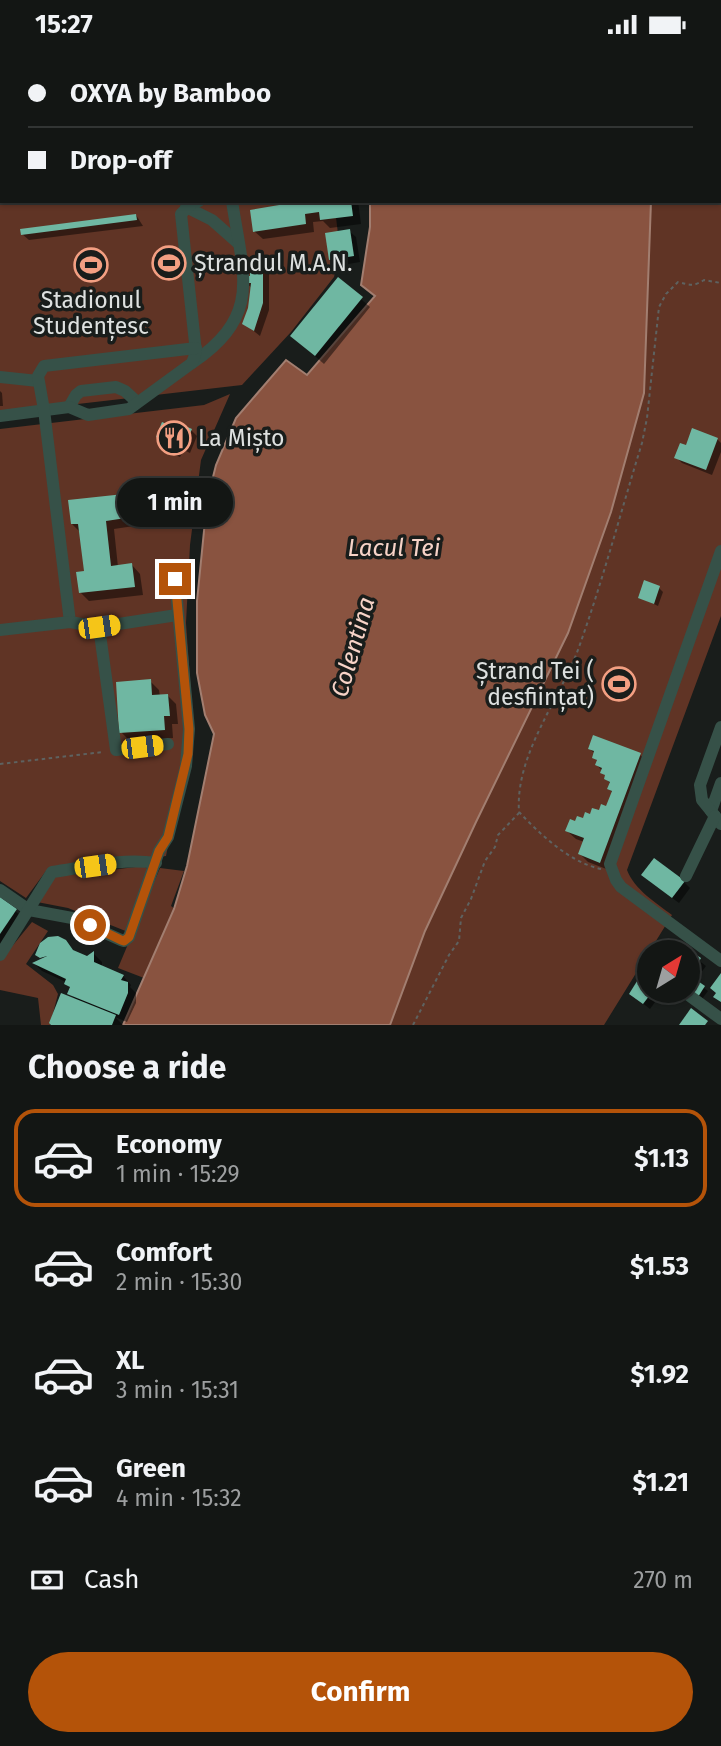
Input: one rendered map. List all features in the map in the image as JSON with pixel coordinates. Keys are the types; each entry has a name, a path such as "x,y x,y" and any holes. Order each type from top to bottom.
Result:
{"street":[{"path":"192,203 181,214 196,348 192,363"},
{"path":"0,416 69,407 88,415 129,409 222,339 240,309 243,284 232,203"},
{"path":"186,207 212,220 238,243"},
{"path":"70,622 39,372 44,366 196,348"},
{"path":"0,377 38,381"},
{"path":"69,407 81,391 116,387 137,402"},
{"path":"721,551 612,856 615,880 721,961"},
{"path":"0,890 29,910 72,918 124,941 129,937 159,851 168,837 190,742 175,579"},
{"path":"0,630 70,622 99,627 177,615"},
{"path":"99,627 116,750 168,744"},
{"path":"716,817 702,800 700,786 721,727"},
{"path":"687,876 716,817 721,783"},
{"path":"0,955 51,872 116,863 156,863"},
{"path":"699,1003 721,1019"}],"path":[{"path":"612,872 590,867 550,841 519,812 518,800 529,757 579,647 642,443 659,307 666,294 678,282 688,287 704,280 721,283"},
{"path":"0,764 116,750"},
{"path":"413,1025 458,941 461,918 485,860 495,847 498,835 519,812"}],"shaded area":[{"name":"Ștrandul M.A.N.","path":"0,203 334,203 340,250 334,277 291,332 242,385 0,413"},
{"name":"Ștrand Tei ( desființat)","path":"651,203 721,203 721,616 627,870 640,890 672,915 657,940 637,940 637,972 604,1025 390,1025 425,931 568,633 611,512 644,393"},
{"path":"230,394 201,460 190,545 186,623 193,721 166,856 46,871 26,898 0,881 0,429 204,405"},
{"path":"144,866 150,871 128,932 68,908 37,902 51,877"},
{"path":"160,868 184,871 171,906 176,910 144,978 118,968"},
{"path":"32,922 48,931 26,964 53,985 58,994 50,1025 41,1025 38,998 0,990 0,961"}],"water":[{"name":"Lacul Tei","path":"370,203 651,203 644,393 611,512 568,633 425,931 390,1025 123,1025 174,909 187,866 214,734 205,715 197,673 197,601 207,501 216,465 236,418 286,360 307,375 375,296 361,285 370,227"}],"building":[{"path":"291,203 351,203 353,216 320,220 319,212 305,214 306,224 253,232 250,210"},
{"path":"136,214 137,220 21,235 20,229"},
{"path":"350,229 354,256 329,260 325,233"},
{"path":"263,258 263,303 254,331 242,324 248,308 251,283 245,283 244,276 250,276 250,259"},
{"path":"338,277 363,297 315,356 290,336"},
{"name":"La Mișto","path":"162,422 176,428 178,423 192,429 184,448 177,445 174,452 161,447 164,440 156,437"},
{"path":"692,428 718,438 706,470 674,458 680,443 686,445"},
{"path":"124,494 126,518 106,521 111,566 132,563 135,587 79,593 76,572 84,571 78,524 71,524 68,500"},
{"path":"644,580 660,586 654,604 638,598"},
{"path":"151,679 152,695 168,694 170,716 164,716 165,730 119,733 116,682"},
{"path":"593,735 641,753 600,863 578,854 584,838 565,831 570,819 575,821 577,816 583,818 585,812 590,814 592,808 599,810 601,804 606,806 612,791 607,789 610,782 600,773 602,768 595,765 597,760 592,758 594,751 588,749"},
{"path":"654,858 685,881 672,898 641,875"},
{"path":"0,897 17,909 0,934"},
{"path":"58,936 66,940 73,950 87,956 94,951 94,962 124,975 121,980 128,982 128,993 119,1015 67,994 70,987 64,984 66,979 32,963 47,956 40,958 35,955 40,943 48,937"},
{"path":"721,973 721,1002 713,997 716,993 710,988"},
{"path":"637,981 637,1000 629,994"},
{"path":"61,993 116,1015 112,1025 51,1025 49,1023"},
{"path":"691,1008 708,1021 705,1025 679,1025"}],"place":[{"name":"Ștrandul M.A.N.","path":"169,263"},
{"name":"Stadionul Studențesc","path":"91,265"},
{"name":"La Mișto","path":"174,438"},
{"name":"Ștrand Tei ( desființat)","path":"619,684"}],"route":[{"path":"90,925 124,941 129,937 159,851 168,837 183,780 190,742 175,579"}],"water label":[{"name":"Colentina","path":"353,647"}]}
